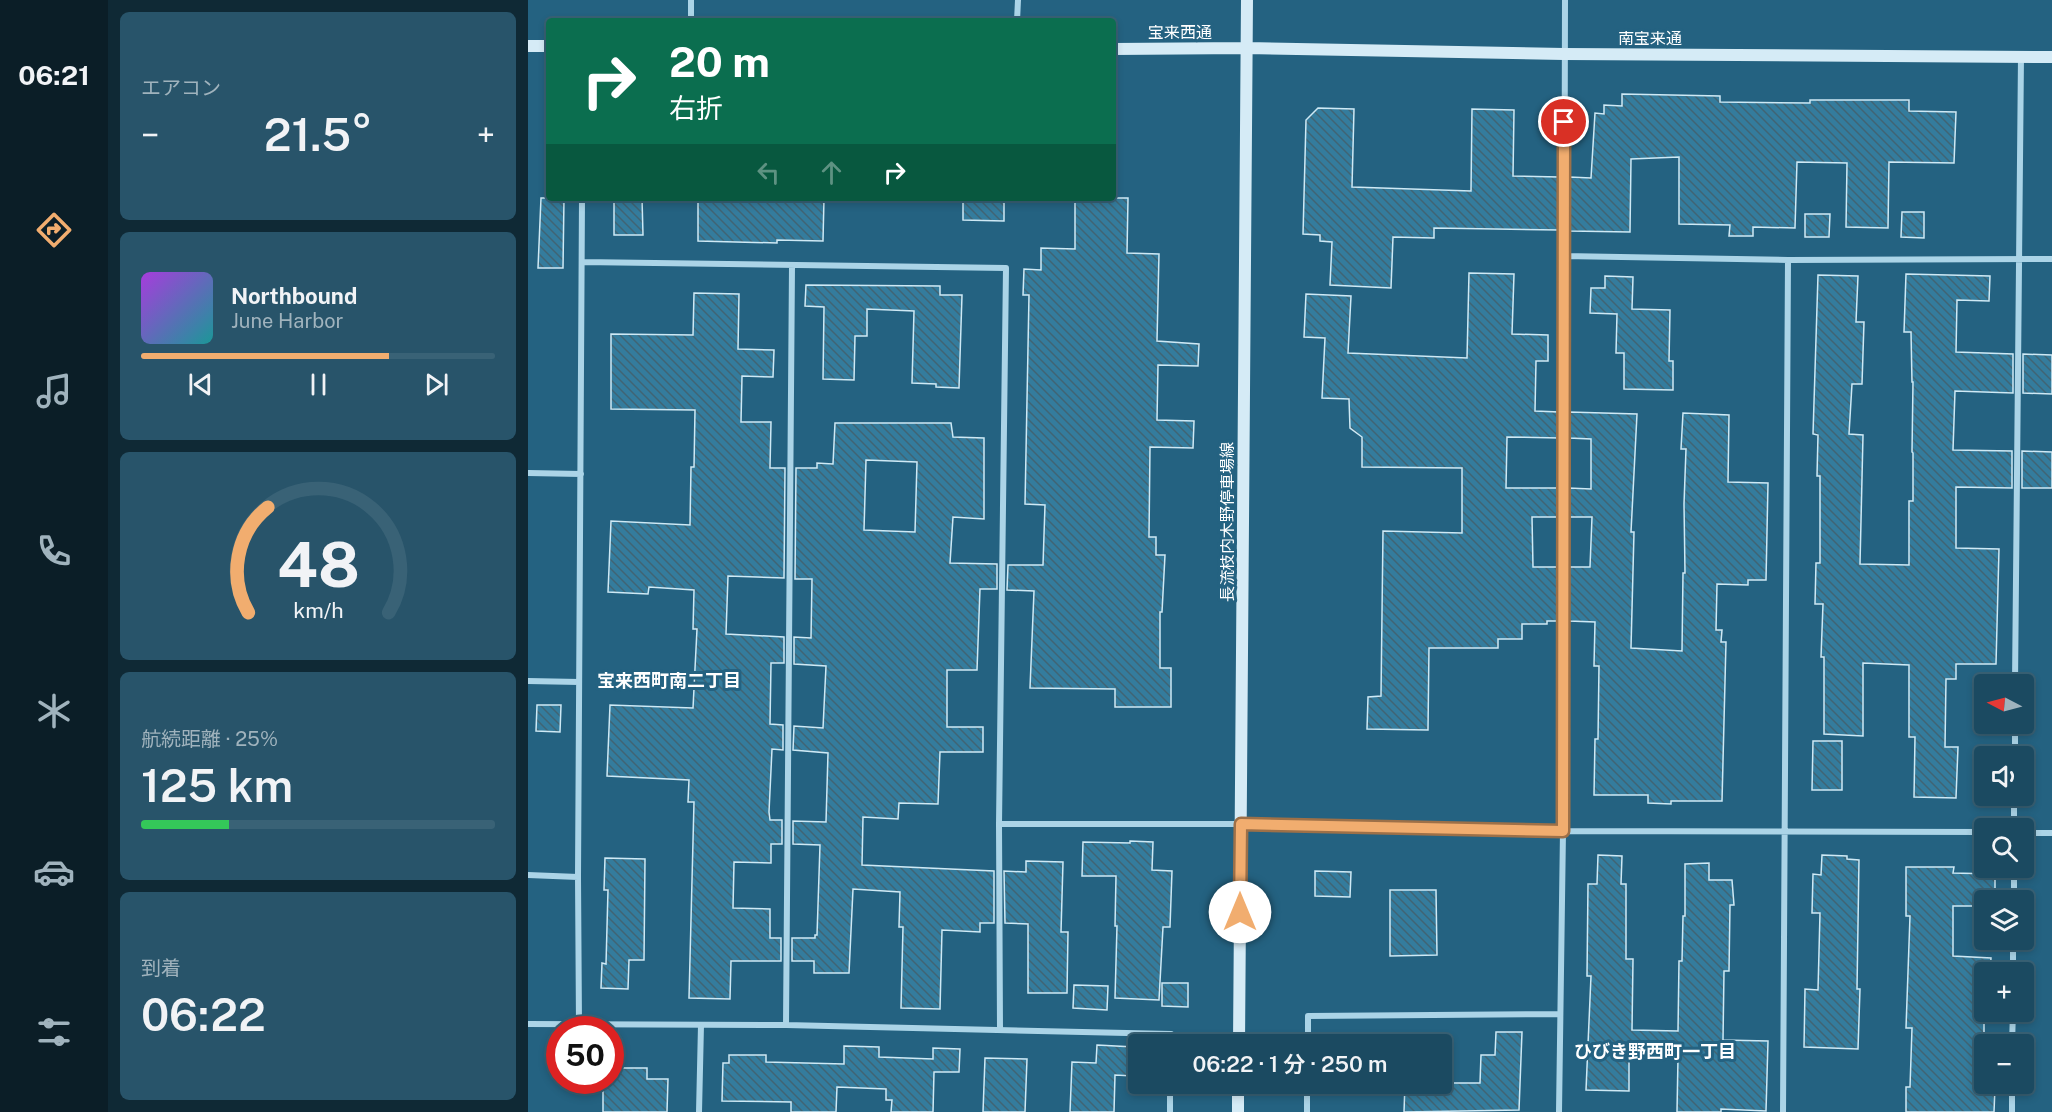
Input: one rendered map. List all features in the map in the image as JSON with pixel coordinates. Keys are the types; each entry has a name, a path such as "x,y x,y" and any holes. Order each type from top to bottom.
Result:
{"main road":[{"name":"長流枝内木野停車場線","path":"1239,1034 1247,0"},
{"path":"528,46 546,46"},
{"name":"宝来西通","path":"1116,48 1247,48"},
{"name":"南宝来通","path":"1247,48 1564,54 2052,57"},
{"path":"1238,1094 1238,1112"}],"street":[{"path":"691,0 691,18"},
{"path":"1017,18 1018,0"},
{"path":"1559,1112 1563,831 1565,0"},
{"path":"2015,674 2021,56"},
{"path":"579,1016 582,201"},
{"path":"1564,256 1788,260 2052,259"},
{"path":"1783,1112 1788,260"},
{"path":"582,262 1006,268 999,824 1000,1030"},
{"path":"786,1025 792,266"},
{"path":"528,473 581,474"},
{"path":"528,681 579,682"},
{"path":"999,824 1241,824 1563,831 1974,832"},
{"path":"2034,833 2052,833"},
{"path":"528,875 578,877"},
{"path":"1308,1034 1308,1016 1560,1014"},
{"path":"528,1024 546,1024"},
{"path":"624,1025 786,1025 1172,1034"},
{"path":"699,1112 701,1025"},
{"path":"1170,1094 1170,1112"},
{"path":"1307,1094 1307,1112"},
{"path":"2012,1094 2012,1112"}],"building":[{"path":"1622,94 1720,96 1720,102 1810,103 1810,100 1909,100 1909,111 1956,112 1954,163 1889,162 1888,228 1846,227 1847,163 1797,162 1795,228 1753,227 1753,236 1729,236 1730,225 1679,224 1679,157 1631,159 1630,232 1570,231 1570,177 1591,178 1595,113 1604,114 1604,105 1622,106"},
{"path":"1318,108 1354,109 1352,187 1471,191 1472,109 1514,110 1513,176 1559,177 1559,230 1434,228 1434,238 1393,237 1391,288 1330,285 1332,242 1320,241 1320,235 1303,234 1306,120"},
{"path":"541,198 546,198 546,201 564,201 563,268 538,268"},
{"path":"1116,198 1128,198 1127,253 1159,254 1157,341 1199,344 1198,366 1158,365 1157,420 1194,421 1193,448 1150,447 1149,537 1156,537 1156,555 1165,555 1162,612 1160,612 1160,668 1171,668 1171,707 1115,707 1115,689 1030,688 1034,591 1007,590 1008,565 1043,565 1045,505 1025,504 1029,295 1023,295 1024,269 1041,270 1041,248 1075,249 1075,201 1116,201"},
{"path":"614,201 642,201 643,235 614,235"},
{"path":"698,201 824,201 823,241 777,240 777,243 698,241"},
{"path":"963,201 1004,201 1004,221 963,220"},
{"path":"1902,212 1924,212 1924,238 1901,237"},
{"path":"1805,214 1830,214 1829,237 1805,237"},
{"path":"1469,273 1514,274 1512,334 1548,335 1548,361 1536,361 1535,411 1559,412 1559,438 1507,437 1506,488 1559,488 1558,517 1532,517 1533,567 1558,567 1558,621 1547,621 1547,624 1522,624 1522,639 1498,639 1498,648 1429,648 1428,730 1367,729 1368,697 1381,696 1383,531 1462,533 1462,468 1362,467 1362,437 1350,428 1349,399 1322,398 1325,338 1304,337 1306,294 1351,296 1348,353 1467,358"},
{"path":"1906,274 1990,276 1989,301 1957,300 1956,352 2013,354 2013,393 1955,391 1953,450 2012,451 2012,488 1956,487 1956,548 1999,549 1996,664 1956,664 1956,679 1946,679 1945,747 1958,747 1956,798 1914,797 1915,737 1909,737 1909,665 1863,663 1863,736 1824,734 1824,657 1821,657 1823,604 1815,604 1816,563 1820,563 1818,435 1813,434 1818,275 1858,276 1856,322 1864,322 1862,384 1852,384 1849,434 1863,435 1860,564 1909,565 1909,501 1913,501 1913,382 1911,332 1904,332"},
{"path":"1605,276 1633,277 1632,309 1670,310 1669,361 1673,361 1673,390 1624,389 1624,353 1616,353 1617,314 1590,313 1591,288 1605,288"},
{"path":"806,285 940,286 940,295 962,295 959,388 912,383 914,311 867,309 867,336 855,336 854,380 823,379 824,307 805,306"},
{"path":"694,293 739,294 738,349 774,350 773,377 742,376 741,422 771,422 770,468 785,468 784,578 728,576 726,634 784,637 784,663 771,663 770,724 783,725 783,750 772,749 769,812 770,820 782,820 782,844 771,844 771,863 734,862 733,908 770,909 770,938 781,938 781,961 731,961 730,999 689,998 694,802 688,802 689,780 607,776 610,705 693,708 697,629 693,629 694,590 649,587 648,594 608,592 611,521 690,525 695,410 611,409 611,334 693,335"},
{"path":"2023,354 2052,355 2052,394 2023,393"},
{"path":"1569,412 1637,414 1631,532 1634,532 1631,648 1682,651 1686,449 1681,449 1683,413 1729,415 1728,482 1768,483 1766,580 1748,580 1748,585 1717,584 1716,630 1722,630 1721,642 1726,642 1722,801 1648,803 1648,795 1594,795 1595,739 1598,739 1599,666 1594,666 1595,622 1569,621 1569,567 1590,567 1592,517 1569,517 1569,488 1591,489 1591,439 1569,438"},
{"path":"835,423 951,423 953,437 984,438 984,519 953,517 950,563 997,564 997,589 980,589 977,670 947,670 947,727 983,727 983,752 940,752 938,804 899,803 898,819 863,817 862,865 994,871 994,923 980,923 980,932 942,930 940,1009 901,1008 903,927 899,927 900,892 853,889 849,973 814,973 814,961 792,961 792,938 815,938 817,935 820,845 793,844 793,821 826,822 828,753 793,750 794,726 823,728 826,666 794,664 794,637 811,638 812,579 795,579 796,468 817,468 817,463 833,464","holes":["866,460 917,462 915,532 864,530"]},
{"path":"2022,451 2052,452 2052,488 2022,488"},
{"path":"537,705 561,705 560,732 536,731"},
{"path":"1813,741 1842,741 1842,790 1812,790"},
{"path":"1130,841 1153,842 1152,870 1172,871 1170,927 1163,927 1159,1000 1115,998 1116,876 1082,876 1083,842 1130,843"},
{"path":"1598,855 1622,856 1621,884 1626,884 1626,959 1633,959 1632,1030 1678,1031 1679,961 1682,961 1683,916 1685,916 1685,864 1709,863 1709,880 1732,880 1734,905 1730,905 1729,971 1724,971 1723,1040 1768,1041 1766,1111 1721,1109 1721,1112 1677,1112 1678,1058 1629,1057 1629,1091 1586,1090 1591,976 1587,976 1588,884 1597,884"},
{"path":"1822,855 1847,856 1847,859 1859,860 1858,1049 1804,1047 1805,989 1818,990 1820,913 1812,913 1813,874 1821,875"},
{"path":"605,858 645,859 644,960 629,960 628,989 601,988 602,963 606,964 608,890 604,890"},
{"path":"1026,861 1063,862 1061,932 1068,932 1067,993 1028,993 1028,924 1005,923 1004,871 1026,872"},
{"path":"1906,867 1954,867 1953,873 1974,874 1974,878 1995,878 1995,890 1974,890 1974,906 1953,906 1953,956 1991,958 1991,962 1974,962 1974,1022 1984,1022 1984,1034 1974,1034 1974,1094 1995,1094 1994,1112 1906,1112 1906,1087 1910,1087 1912,1028 1906,1028 1910,916 1906,916"},
{"path":"1315,871 1351,872 1350,897 1315,896"},
{"path":"1390,890 1436,890 1437,955 1390,956"},
{"path":"1162,983 1188,983 1188,1007 1162,1006"},
{"path":"1074,985 1108,986 1107,1010 1073,1008"},
{"path":"1496,1032 1522,1032 1519,1110 1404,1112 1405,1094 1452,1094 1452,1083 1480,1083 1481,1055 1495,1055"},
{"path":"1097,1045 1128,1047 1128,1076 1115,1075 1114,1112 1070,1112 1072,1062 1096,1063"},
{"path":"844,1046 879,1047 879,1057 933,1059 933,1048 960,1049 959,1072 934,1072 933,1112 891,1112 892,1100 886,1100 886,1089 837,1087 836,1112 791,1112 791,1102 722,1101 723,1063 729,1063 729,1055 766,1055 766,1062 844,1064"},
{"path":"985,1058 1027,1059 1025,1112 983,1112"},
{"path":"624,1068 647,1068 647,1079 668,1079 667,1112 603,1112 603,1094 624,1094"}],"district":[{"name":"宝来西町南二丁目","path":"669,680"},
{"name":"ひびき野西町一丁目","path":"1655,1051"}],"route":[{"path":"1240,912 1241,824 1563,831 1564,122"}]}
